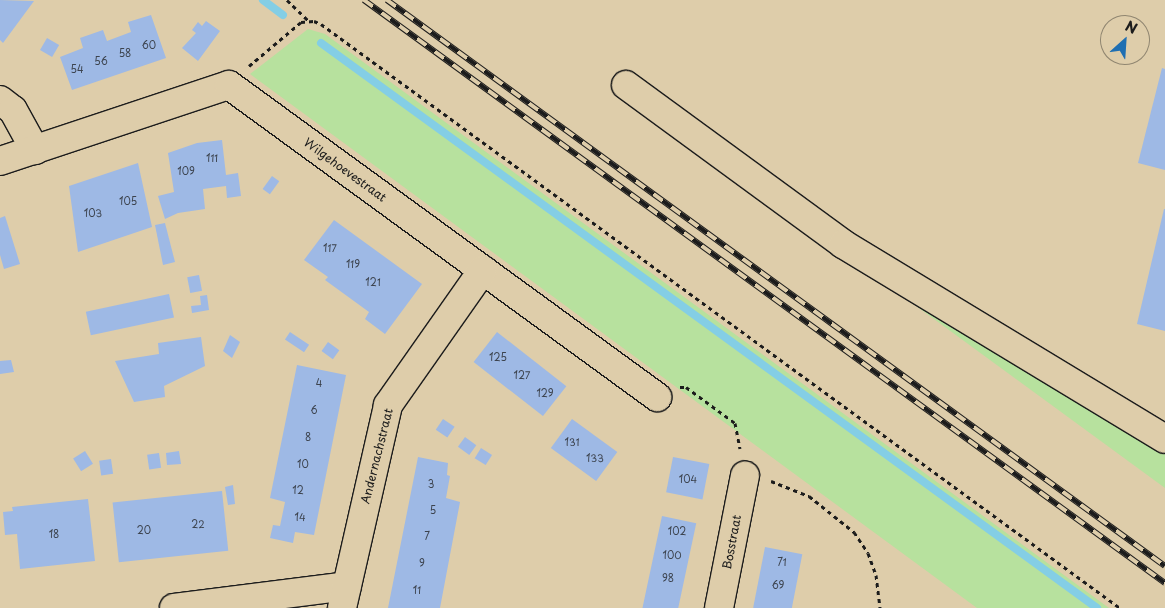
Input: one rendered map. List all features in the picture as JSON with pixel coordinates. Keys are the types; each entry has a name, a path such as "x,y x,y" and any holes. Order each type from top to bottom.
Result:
{"street":[{"path":"0,161 229,85"},
{"name":"Wilgehoevestraat","path":"229,85 483,270 664,392"},
{"path":"626,85 843,244 1165,439"},
{"path":"0,100 13,110 35,150"},
{"name":"Andernachstraat","path":"344,597 388,406 483,270"},
{"name":"Bosstraat","path":"719,608 745,476"},
{"path":"174,608 344,597"}],"path":[{"path":"287,0 308,20 320,24 1120,608"},
{"path":"229,85 301,22 308,20"},
{"path":"664,392 686,387 735,423 745,476 784,484 808,496 854,532 868,552 876,576 880,608"}],"green space":[{"path":"308,29 325,34 1109,608 977,608 250,74"},
{"path":"856,262 1165,452 1165,488"}],"building":[{"path":"0,0 34,1 3,43 0,40"},
{"path":"151,15 166,58 72,90 60,57 83,48 80,38 103,30 107,41 131,32 128,22"},
{"path":"206,21 220,31 198,61 182,48 196,33 192,30 198,22 202,26"},
{"path":"47,38 59,45 52,57 40,50"},
{"path":"1162,68 1165,69 1165,170 1138,163"},
{"path":"222,140 226,175 238,173 241,196 227,198 226,186 203,189 205,209 178,213 165,219 158,196 174,192 168,153 197,143"},
{"path":"138,163 152,227 78,252 69,186"},
{"path":"272,176 279,181 270,194 263,189"},
{"path":"1165,209 1165,331 1137,324"},
{"path":"5,216 20,264 4,269 0,255 0,218"},
{"path":"334,220 422,284 385,334 365,319 369,312 325,280 328,277 304,260"},
{"path":"165,223 175,262 163,265 155,225"},
{"path":"199,275 202,291 190,293 187,277"},
{"path":"169,294 174,317 91,335 86,312"},
{"path":"207,295 209,310 192,313 191,306 201,305 200,296"},
{"path":"290,332 309,345 304,352 285,339"},
{"path":"497,332 566,386 543,416 474,362"},
{"path":"230,335 240,342 232,358 223,351"},
{"path":"201,337 205,366 164,386 165,397 134,402 115,361 159,354 158,343"},
{"path":"328,342 339,350 333,359 322,351"},
{"path":"11,360 14,372 0,374 0,361"},
{"path":"297,365 346,375 314,535 295,532 293,543 270,538 273,525 280,526 285,502 270,498"},
{"path":"443,419 455,427 447,438 436,430"},
{"path":"572,419 617,452 596,481 551,448"},
{"path":"465,437 476,445 469,455 458,447"},
{"path":"481,448 492,455 486,465 475,458"},
{"path":"85,451 93,464 81,471 73,458"},
{"path":"179,451 181,464 167,465 166,453"},
{"path":"159,453 161,468 149,470 147,455"},
{"path":"418,457 448,463 447,475 450,476 446,498 460,502 440,608 388,608"},
{"path":"673,457 709,464 702,499 666,492"},
{"path":"111,459 113,474 101,476 99,461"},
{"path":"233,485 235,504 228,505 225,487"},
{"path":"222,491 228,551 119,562 113,502"},
{"path":"88,499 95,561 20,569 17,534 5,535 3,512 13,511 12,507"},
{"path":"662,516 696,523 678,608 642,608"},
{"path":"765,547 802,554 792,608 753,608"}],"waterway":[{"path":"263,0 283,15"},
{"path":"321,43 1097,608"}],"railway":[{"path":"364,0 1165,583"},
{"path":"387,0 1165,566"}]}
